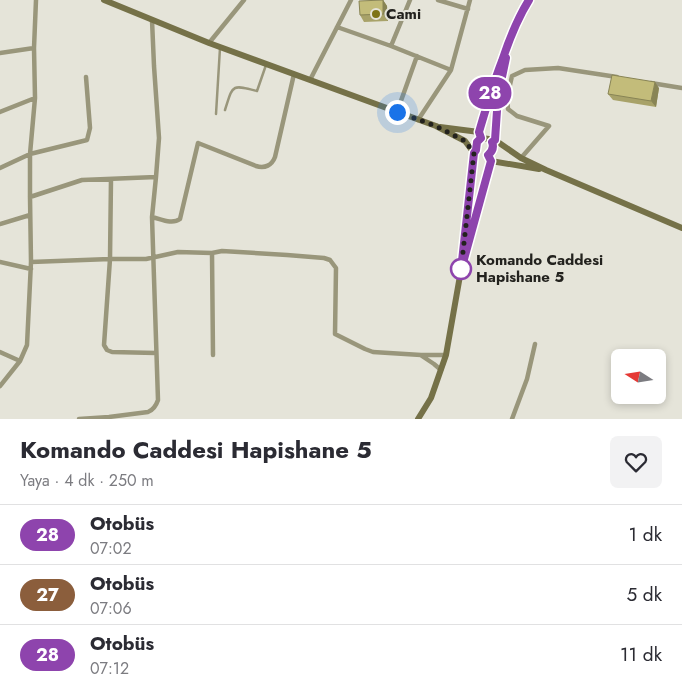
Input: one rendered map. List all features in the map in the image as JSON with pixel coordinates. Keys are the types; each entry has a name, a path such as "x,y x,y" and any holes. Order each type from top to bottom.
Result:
{"street":[{"path":"0,386 20,361 27,345 31,269 30,154 35,98 34,48 36,0"},
{"path":"105,0 209,43 418,120 436,126 480,135 546,170 682,228"},
{"path":"209,43 244,0"},
{"path":"310,80 351,0"},
{"path":"391,46 410,0"},
{"path":"438,0 468,9"},
{"path":"418,120 451,70 470,0"},
{"path":"418,419 431,398 446,355 461,270 477,142 490,94 510,38 529,0"},
{"path":"79,419 148,412 158,400 152,217 159,138 152,20"},
{"path":"338,27 451,70"},
{"path":"461,270 493,148 498,96 510,38"},
{"path":"0,53 34,48"},
{"path":"397,112 417,56"},
{"path":"521,158 549,126 517,116 508,109 507,98 512,76 525,70 558,68 624,78"},
{"path":"152,217 172,222 180,219 198,143 259,167 271,164 275,157 294,74"},
{"path":"0,168 30,154 87,140 90,128 86,77"},
{"path":"643,81 682,88"},
{"path":"0,112 35,98"},
{"path":"436,126 465,141 475,151 489,158 546,170"},
{"path":"30,197 82,180 156,177"},
{"path":"111,179 110,259 104,345 105,348 112,352 156,353"},
{"path":"0,224 30,215"},
{"path":"31,262 146,259 171,253 212,253 222,251 324,258 330,260 336,268 335,334 373,352 446,355"},
{"path":"212,253 213,356"},
{"path":"0,262 31,269"},
{"path":"512,419 529,372 535,344"},
{"path":"0,352 20,361"},
{"path":"421,355 441,370"}],"lane":[{"path":"216,114 220,47"},
{"path":"225,110 230,92 234,88 238,86 257,91 266,64"}],"building":[{"path":"383,0 383,14 360,15 359,1"},
{"path":"612,75 655,82 651,101 608,94"}],"bus line":[{"name":"28","path":"506,58 498,96 495,140 492,142 492,151 488,155 491,161 461,270 474,153 476,144 481,138 479,132 510,38 529,0"}],"place":[{"name":"Cami","path":"376,14"},
{"name":"Komando Caddesi Hapishane 5","path":"461,269"}],"route":[{"path":"397,112 436,126 465,141 474,153 461,269"}]}
